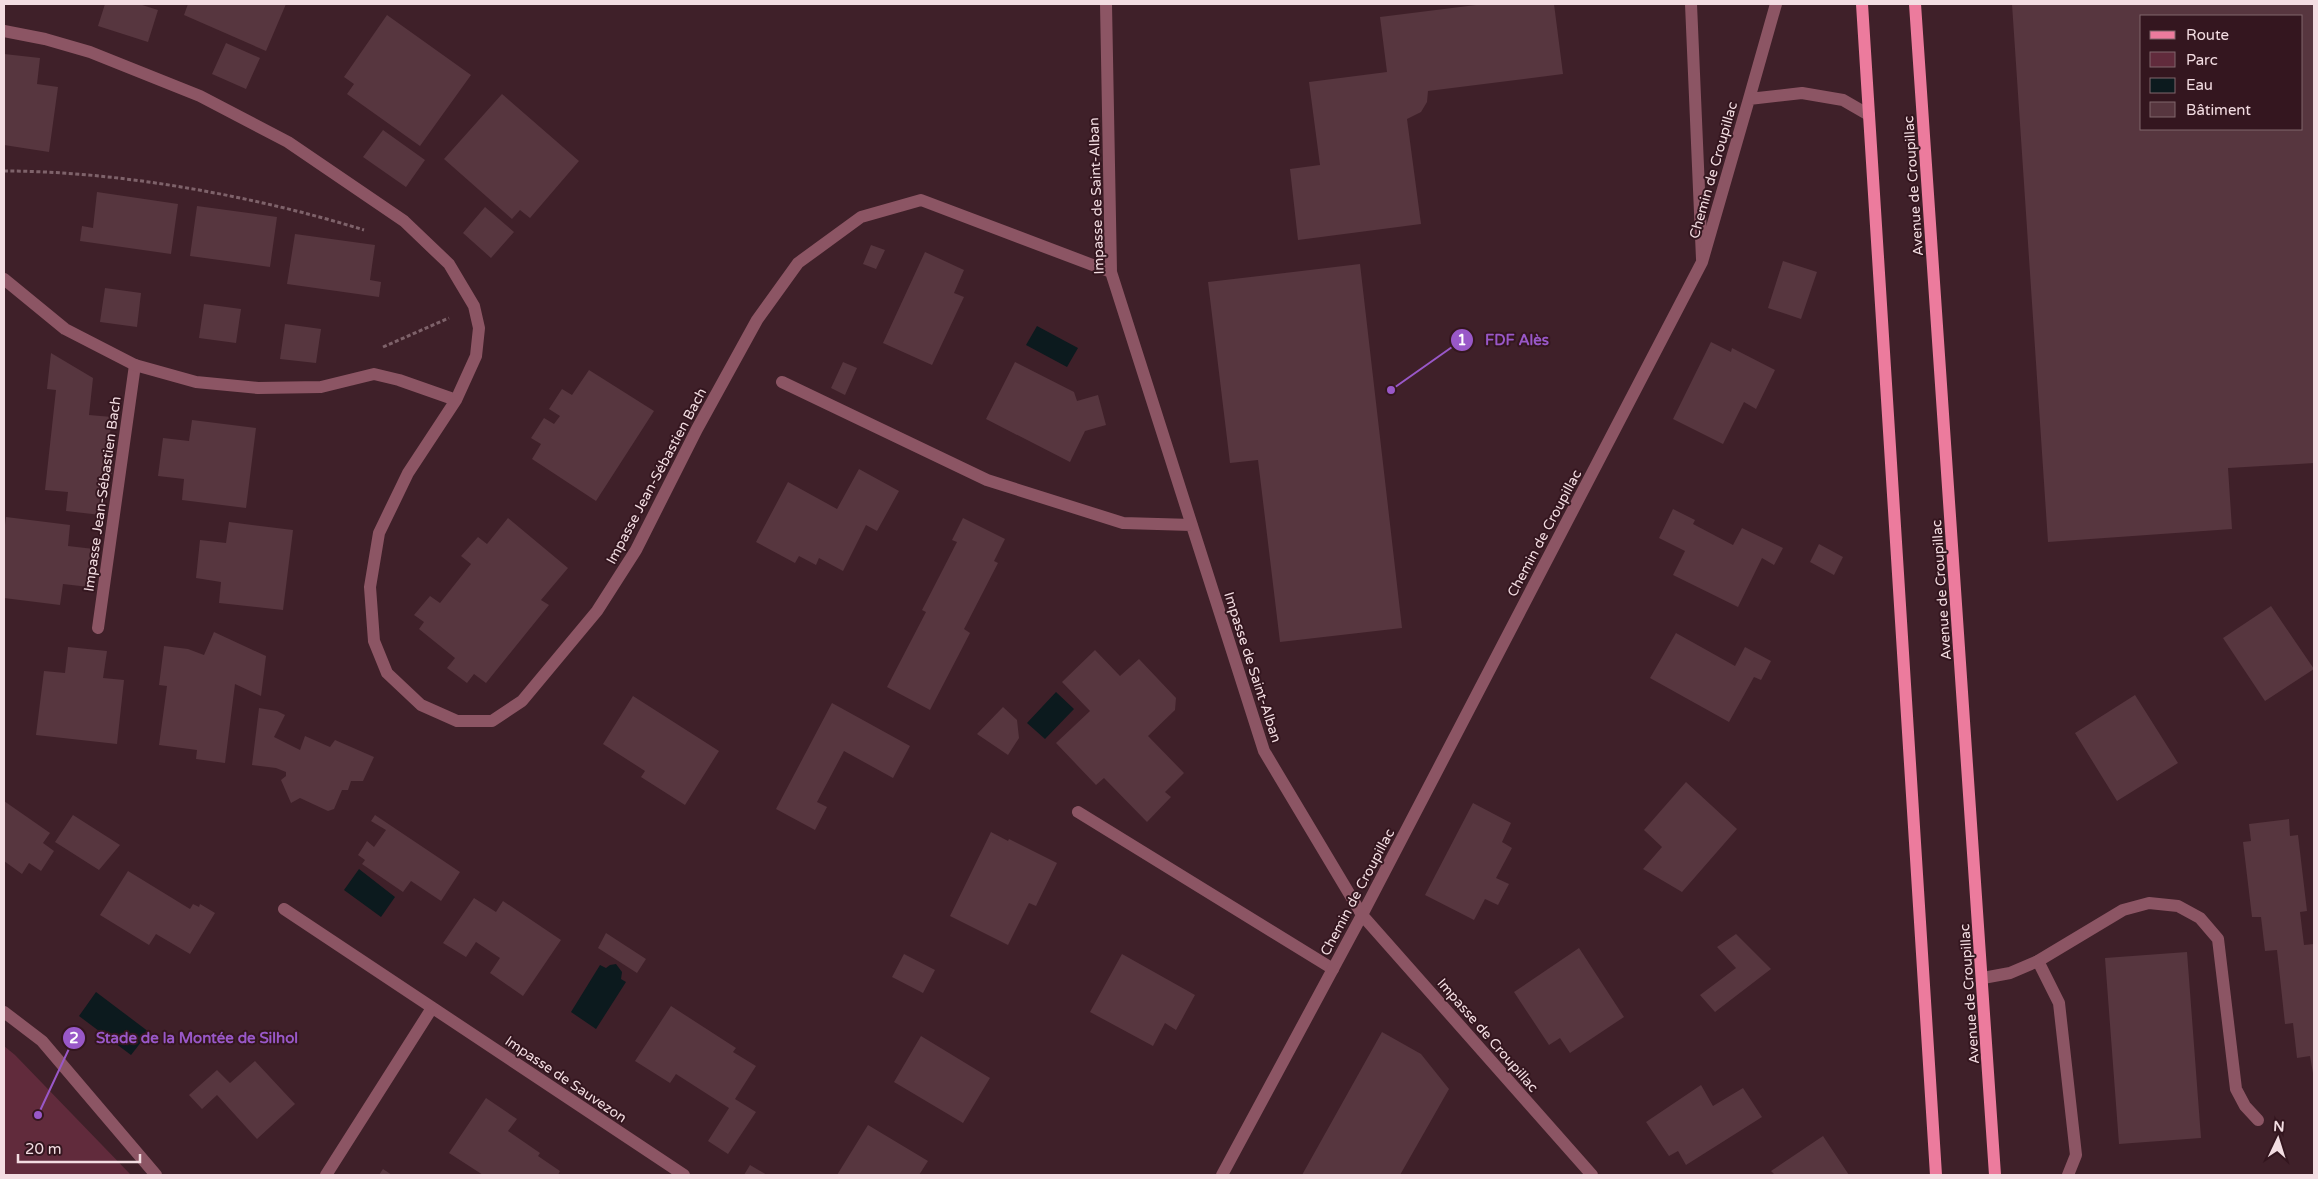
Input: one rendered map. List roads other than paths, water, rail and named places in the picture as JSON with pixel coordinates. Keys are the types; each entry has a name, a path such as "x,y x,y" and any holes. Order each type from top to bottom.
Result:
{"main road":[{"path":"1862,4 1936,1175"},
{"name":"Avenue de Croupillac","path":"1915,4 1995,1175"}],"street":[{"name":"Impasse de Saint-Alban","path":"1106,4 1111,272 1264,751 1362,915"},
{"path":"1691,4 1702,262"},
{"name":"Chemin de Croupillac","path":"1222,1175 1362,915 1702,262 1776,4"},
{"name":"Impasse Jean-Sébastien Bach","path":"4,31 45,39 90,52 200,96 288,142 404,222 449,264 474,306 479,328 476,356 456,400 408,473 379,533 370,587 374,641 387,673 421,705 457,721 492,721 522,701 597,611 636,550 697,429 757,320 798,263 861,216 921,200 1111,272"},
{"name":"Chemin de Croupillac","path":"1749,99 1802,94 1843,100 1869,114"},
{"path":"4,279 65,329 136,365 196,382 258,388 320,387 374,374 399,380 456,400"},
{"name":"Impasse Jean-Sébastien Bach","path":"98,628 136,365"},
{"path":"782,382 987,480 1123,523 1192,525"},
{"name":"Chemin de Croupillac","path":"1078,812 1333,969"},
{"path":"1983,978 2010,973 2038,961 2123,910 2149,903 2178,906 2200,918 2218,940 2236,1089 2245,1106 2258,1120"},
{"name":"Impasse de Sauvezon","path":"284,909 684,1175"},
{"name":"Impasse de Croupillac","path":"1362,915 1592,1175"},
{"path":"2038,961 2059,1003 2076,1154 2068,1175"},
{"path":"326,1175 432,1008"},
{"path":"4,1012 42,1041 156,1175"}],"water":[{"path":"1037,326 1078,348 1067,367 1026,345"},
{"path":"1056,692 1074,709 1045,739 1027,723"},
{"path":"359,869 395,897 381,917 344,890"},
{"path":"616,964 622,972 621,979 626,982 596,1029 571,1012 600,965 606,968"},
{"path":"96,992 149,1032 131,1055 79,1016"}],"place":[{"name":"FDF Alès","path":"1391,390"},
{"name":"Stade de la Montée de Silhol","path":"38,1115"}]}
